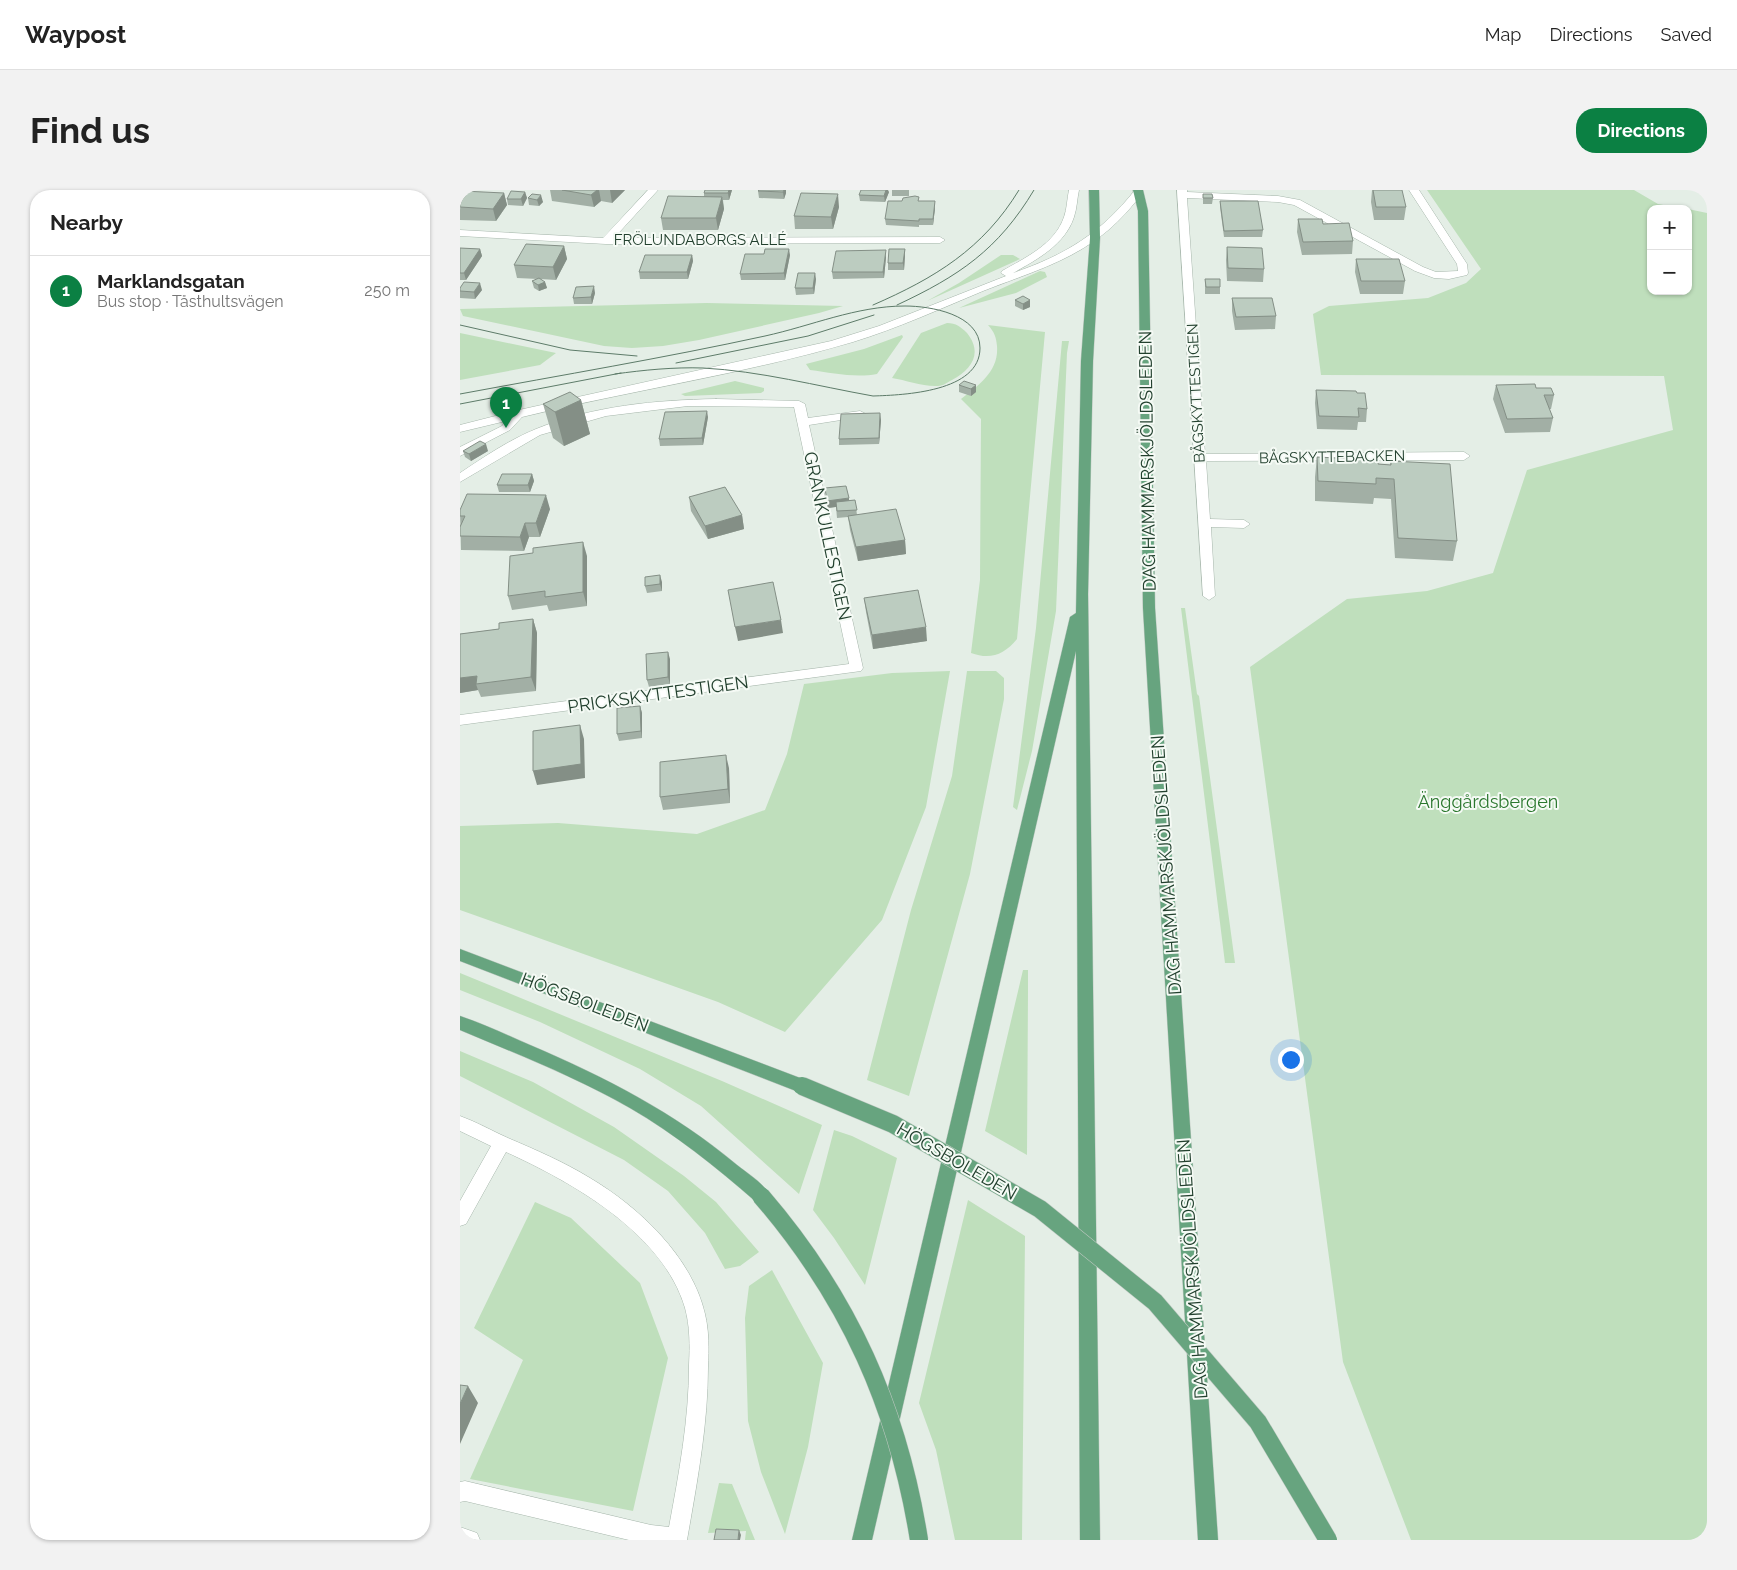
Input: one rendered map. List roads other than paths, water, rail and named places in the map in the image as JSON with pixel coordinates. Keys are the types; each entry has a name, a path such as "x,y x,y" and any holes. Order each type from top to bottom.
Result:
{"main road":[{"path":"1090,1540 1082,594 1087,361 1095,238 1094,190"},
{"name":"DAG HAMMARSKJÖLDSLEDEN","path":"1138,191 1143,211 1149,608 1210,1540"},
{"path":"862,1540 1082,594"},
{"name":"HÖGSBOLEDEN","path":"460,955 698,1044 893,1124 1040,1209 1155,1302 1258,1422 1328,1540"},
{"path":"460,1024 617,1092 687,1135 730,1167 761,1196 798,1240 824,1278 853,1327 872,1368 889,1412 909,1483 919,1540"}],"street":[{"path":"606,240 653,190"},
{"path":"982,288 1037,254 1062,232 1068,218 1074,190"},
{"path":"1182,192 1278,198 1297,202 1419,269 1434,275 1449,276 1463,273 1462,264 1414,190"},
{"path":"460,429 519,413 668,382 850,339 899,323 982,288 1031,271 1079,248 1095,238 1121,213 1138,191"},
{"name":"BÅGSKYTTESTIGEN","path":"1182,192 1209,596"},
{"name":"FRÖLUNDABORGS ALLÉ","path":"460,233 606,240 940,240"},
{"name":"GRANKULLESTIGEN","path":"460,478 536,433 589,416 662,404 737,401 799,404 856,668"},
{"path":"460,452 506,428 516,419 519,413"},
{"path":"803,422 860,414"},
{"name":"BÅGSKYTTEBACKEN","path":"1200,458 1464,456"},
{"path":"1204,524 1244,524"},
{"name":"PRICKSKYTTESTIGEN","path":"460,720 856,668"},
{"path":"460,1492 465,1491 652,1535 677,1539 696,1429 699,1389 699,1341 694,1308 679,1274 644,1231 601,1195 559,1170 462,1128"},
{"path":"460,1218 502,1144"},
{"path":"460,1538 470,1540"}],"tram line":[{"path":"873,305 917,284 956,260 990,229 1019,190"},
{"path":"897,305 958,272 975,259 1006,229 1034,190"},
{"path":"460,394 727,344 782,332 851,313 887,307 915,306 952,314 972,327 978,336 980,348 977,363 968,374 938,388 903,394 873,396 767,376 703,368 648,370 617,374"},
{"path":"676,363 808,336 874,315"},
{"path":"460,325 570,350 637,356"},
{"path":"460,404 617,374"}],"place":[{"name":"Marklandsgatan","path":"506,428"}],"park label":[{"name":"Änggårdsbergen","path":"1488,801"}]}
